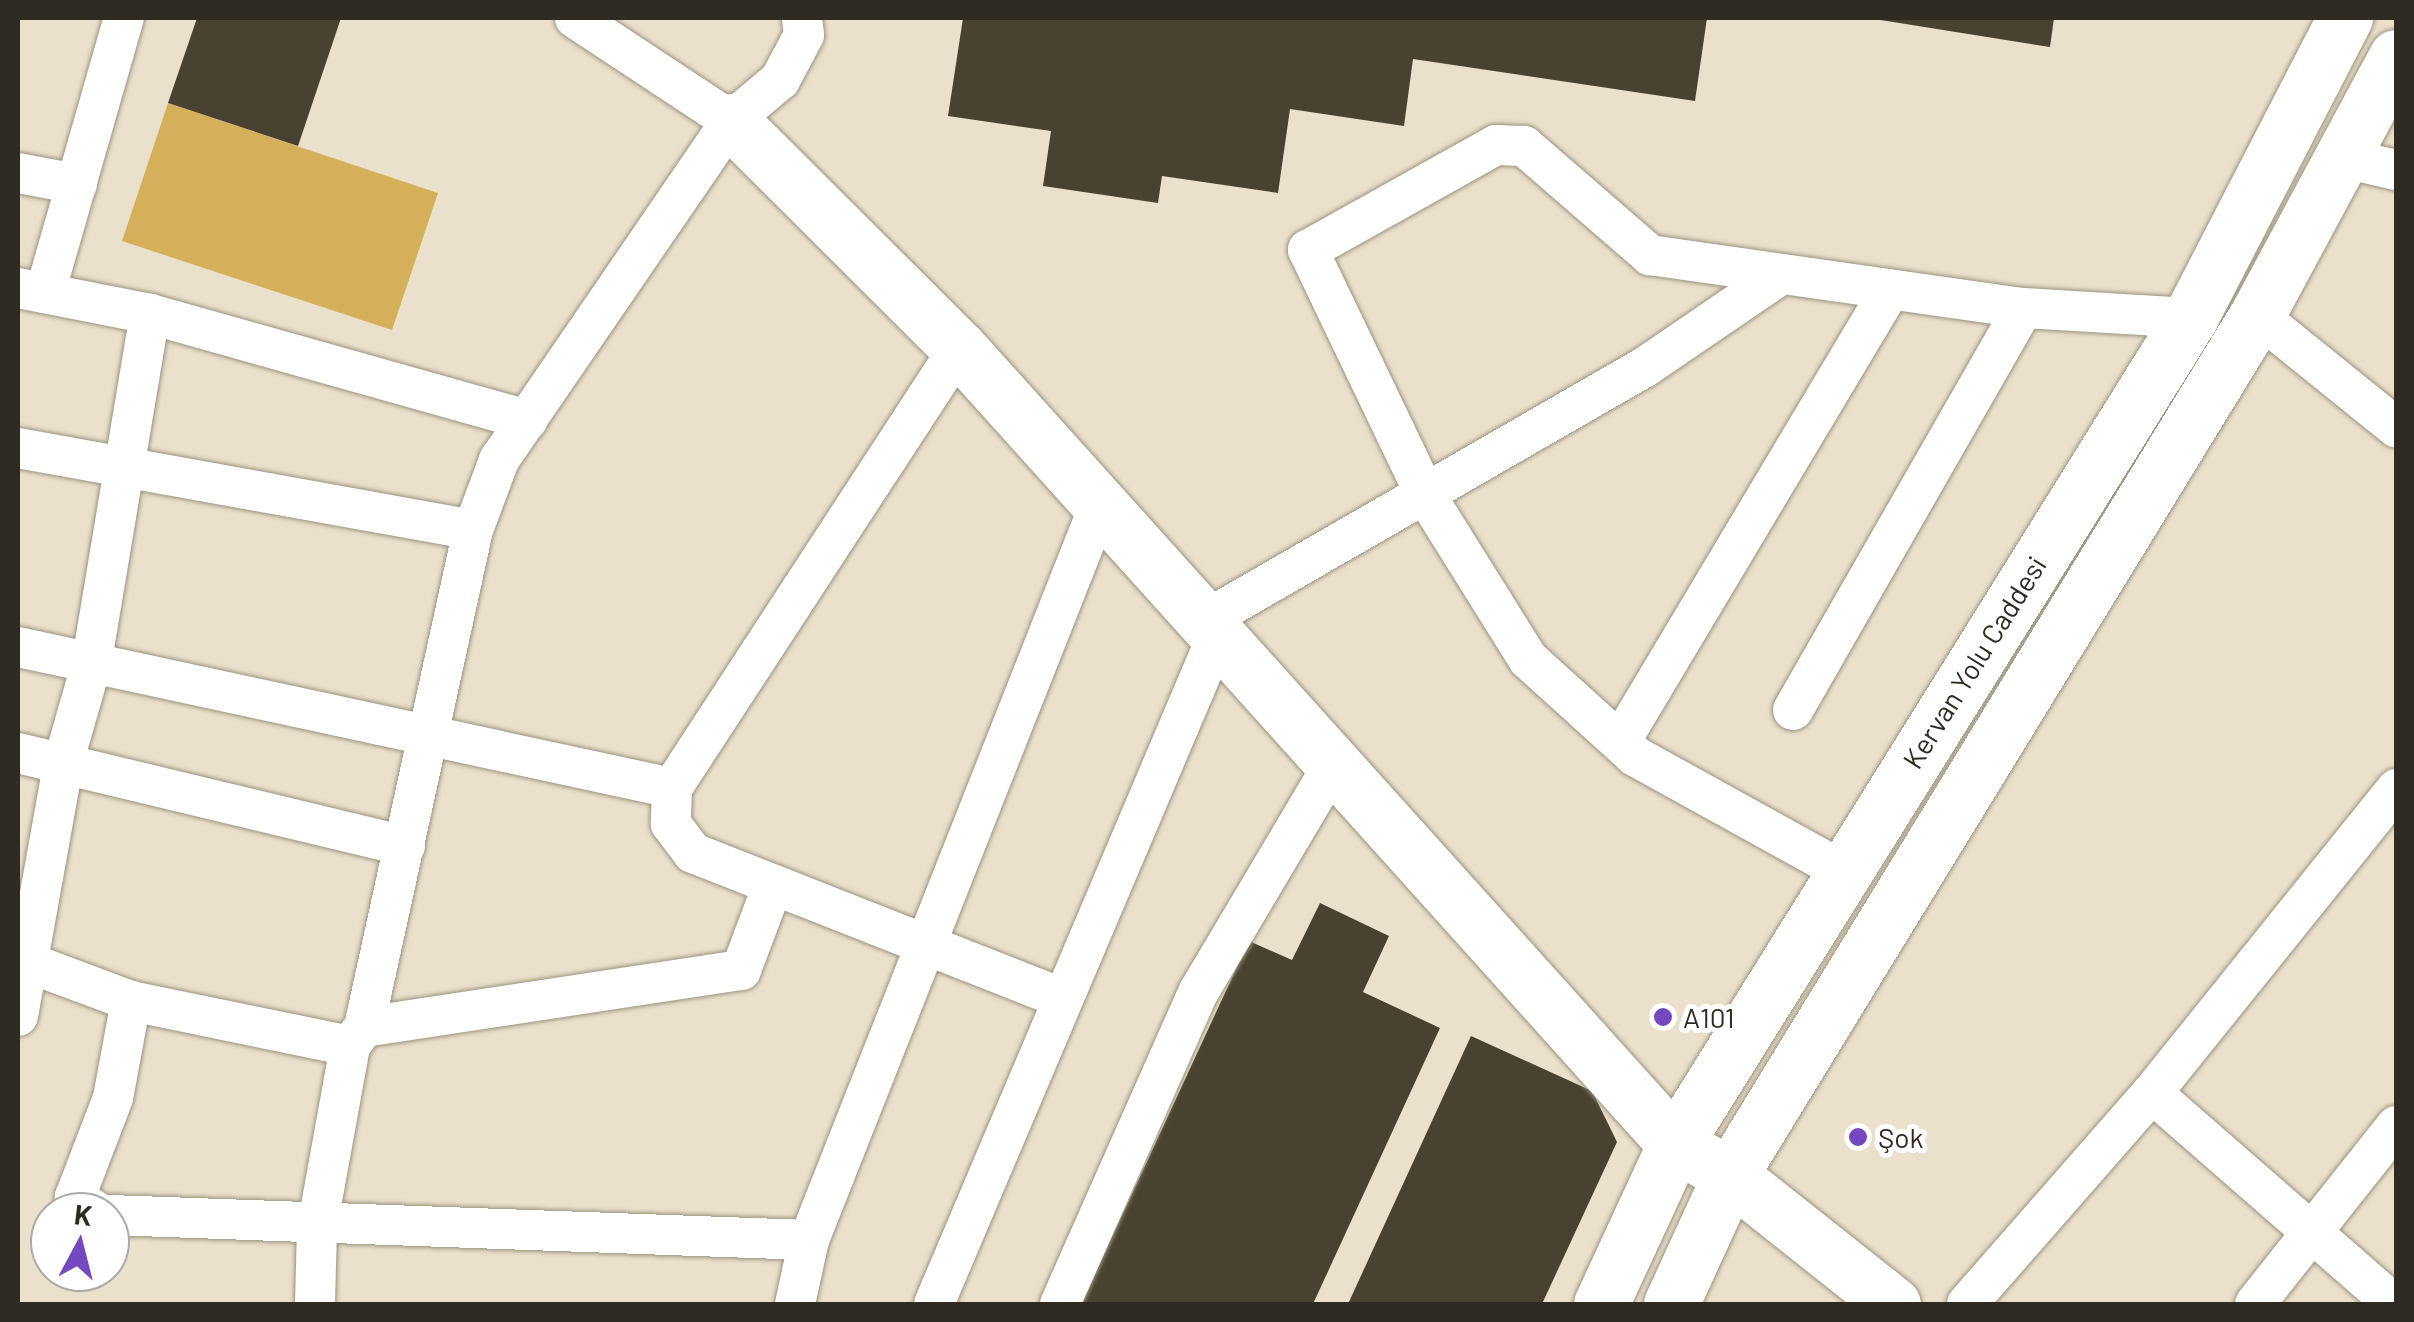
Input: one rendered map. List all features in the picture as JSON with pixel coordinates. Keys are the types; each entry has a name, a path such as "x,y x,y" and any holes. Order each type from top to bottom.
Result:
{"main road":[{"name":"Kervan Yolu Caddesi","path":"1601,1304 1675,1144 2190,318 2345,18"},
{"path":"1670,1304 1730,1176 2257,315 2396,57"},
{"path":"732,121 959,348 1098,508 1675,1144 1730,1176 1893,1304"}],"street":[{"path":"124,18 76,184 31,290 150,314 527,420"},
{"path":"575,18 732,121"},
{"path":"315,1304 317,1228 357,1036 434,732 473,530 499,460 732,121 780,80 804,35 802,18"},
{"path":"1843,871 1620,742 1528,659 1425,494 1308,250 1496,145 1524,146 1650,256 2023,308 2190,318"},
{"path":"2344,158 2396,170"},
{"path":"18,172 76,184"},
{"path":"934,1304 1209,631 1425,494 1645,367 1780,275"},
{"path":"1620,742 1890,290"},
{"path":"1794,710 2023,308"},
{"path":"18,1016 32,964 64,760 92,666 128,466 150,314"},
{"path":"2257,315 2396,427"},
{"path":"959,348 672,788 671,824 693,854 1062,998"},
{"path":"18,448 473,530"},
{"path":"795,1304 809,1240 1098,508"},
{"path":"18,648 434,732 672,788"},
{"path":"18,754 64,760 406,846"},
{"path":"1060,1304 1199,991 1332,767"},
{"path":"1967,1304 2152,1093 2389,812"},
{"path":"32,964 131,1000 357,1036 741,970 774,885"},
{"path":"76,1192 113,1098 131,1000"},
{"path":"2152,1093 2394,1304"},
{"path":"2255,1304 2396,1126"},
{"path":"130,1216 317,1228 809,1240"}],"shaded area":[{"path":"168,103 438,193 392,330 122,241"}],"building":[{"path":"197,18 341,18 298,146 168,103"},
{"path":"963,18 1707,18 1695,101 1413,59 1404,126 1290,109 1278,193 1162,176 1158,203 1043,186 1051,131 948,116"},
{"path":"1868,18 2054,18 2050,47"},
{"path":"1320,903 1389,936 1363,992 1440,1028 1313,1304 1081,1304 1249,941 1292,960"},
{"path":"1471,1036 1592,1091 1617,1142 1542,1304 1348,1304"}],"place":[{"name":"A101","path":"1663,1017"},
{"name":"Şok","path":"1858,1137"}]}
